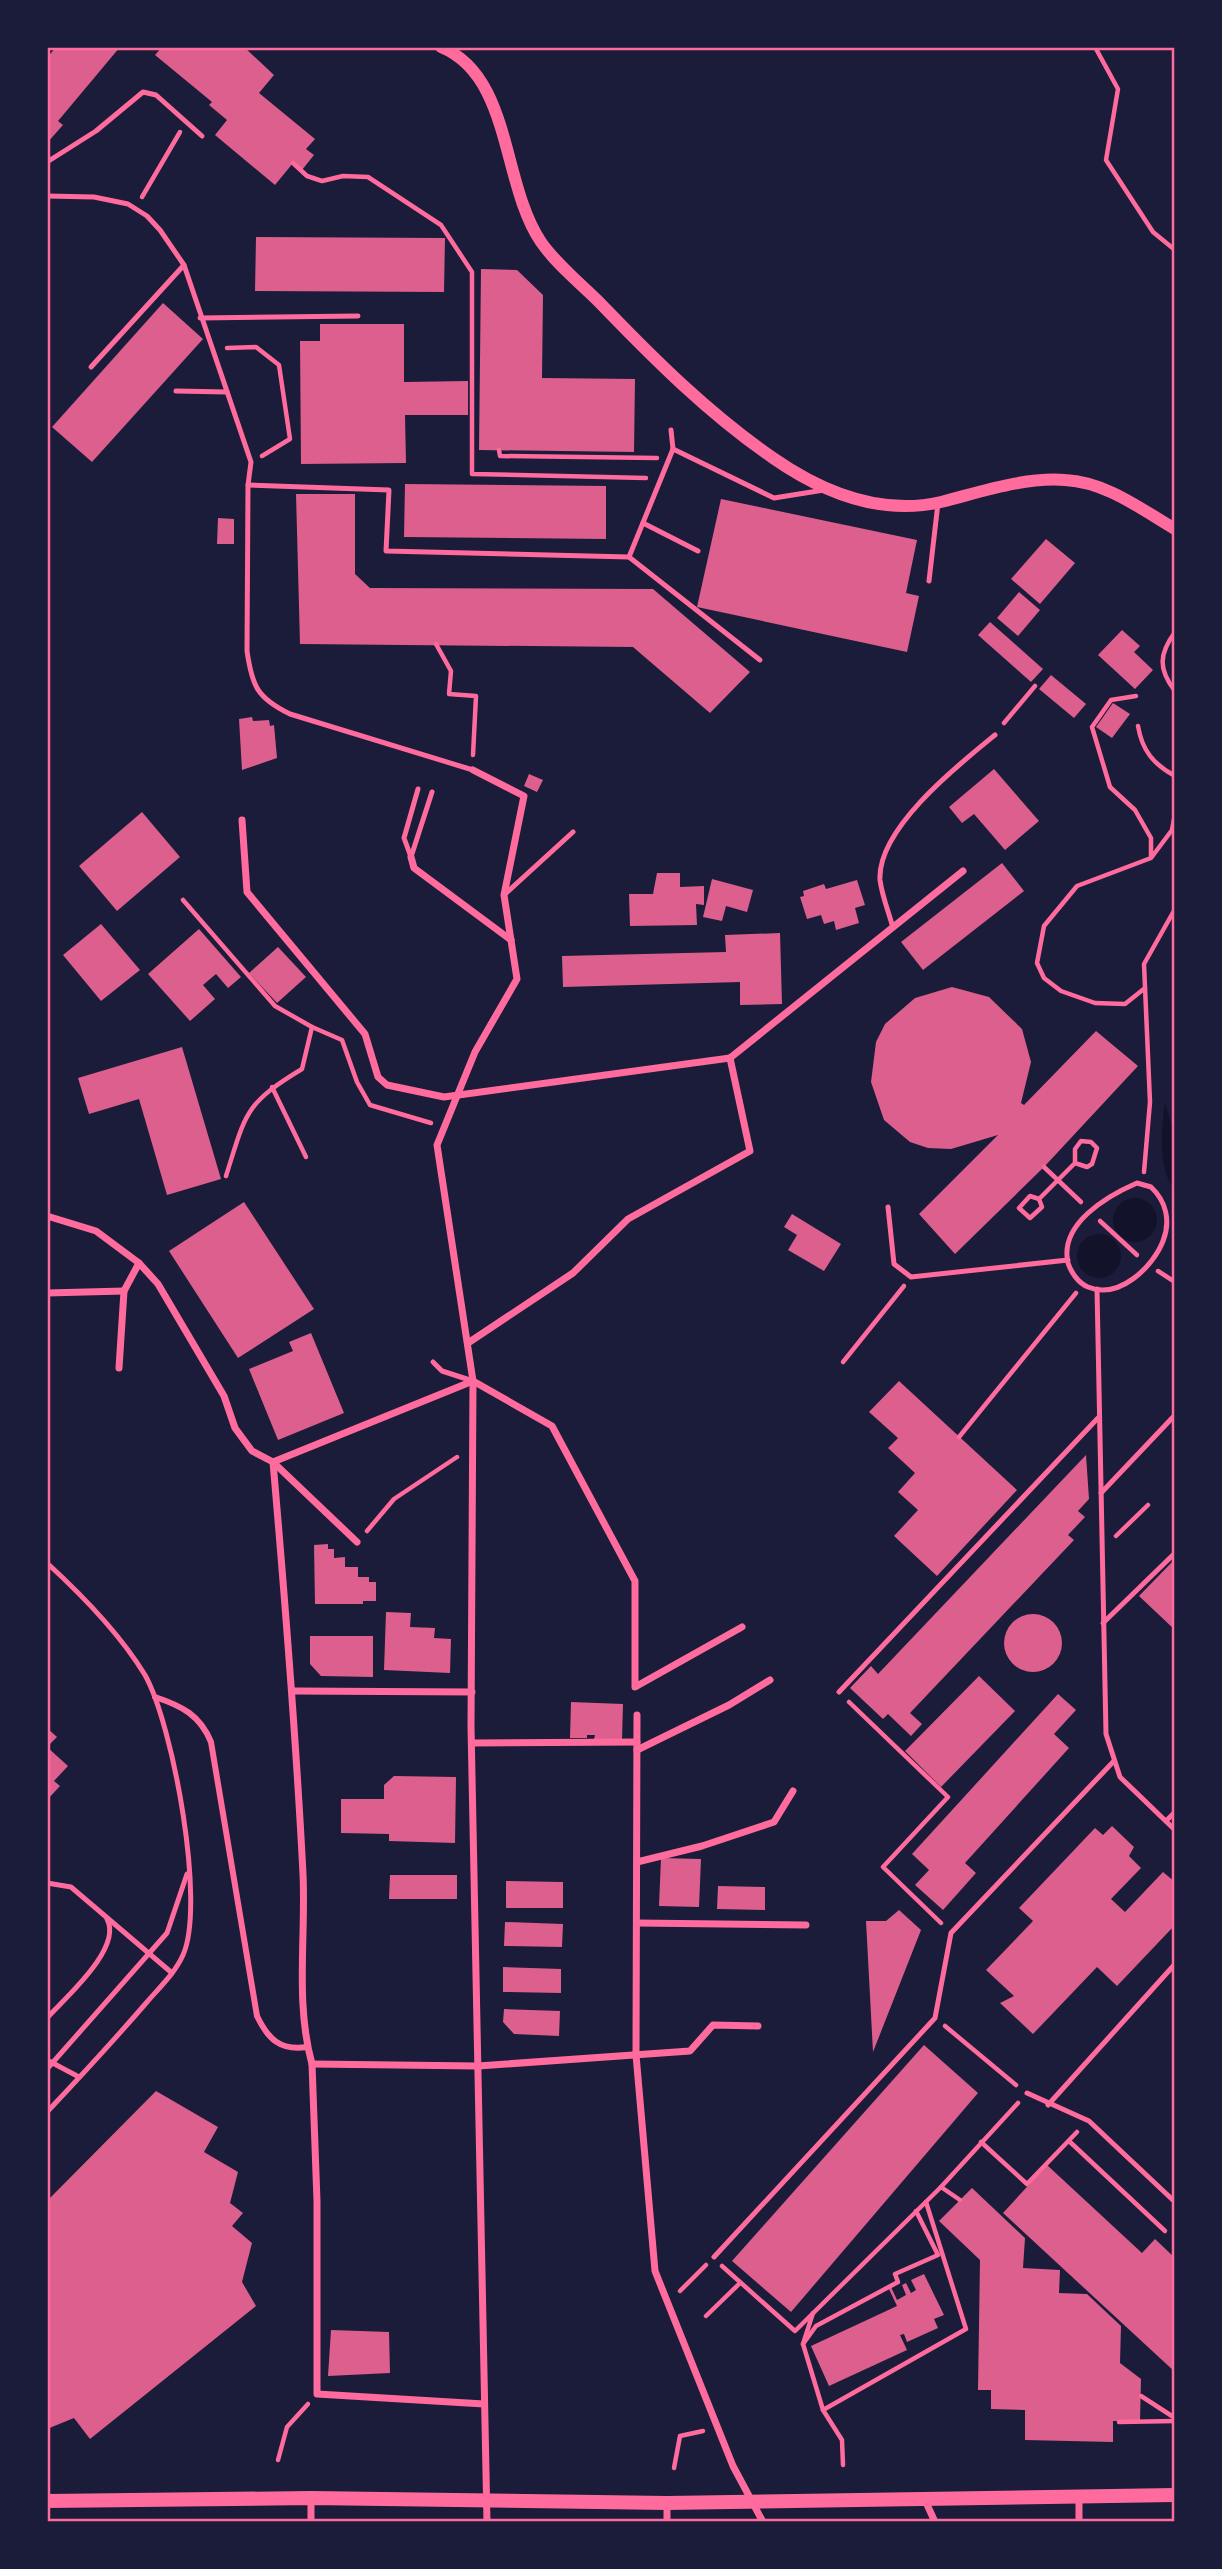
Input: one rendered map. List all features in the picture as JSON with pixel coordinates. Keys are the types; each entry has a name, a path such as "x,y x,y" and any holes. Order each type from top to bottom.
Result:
{"main road":[{"path":"47,2501 311,2498 667,2503 1175,2495"}],"street":[{"path":"441,47 466,62 483,82 495,106 515,187 542,243 682,388 774,459 824,489 858,500 891,505 938,503 1013,484 1064,479 1090,484 1115,494 1175,529"},
{"path":"473,770 524,796 504,895 517,979 475,1052 437,1145 472,1381 472,1743 486,2522"},
{"path":"242,820 247,892 365,1034 378,1077 387,1085 434,1097 730,1058 963,872"},
{"path":"411,857 414,868 511,940"},
{"path":"468,1343 573,1273 628,1219 750,1151 730,1058"},
{"path":"47,1216 96,1231 139,1263 158,1284 218,1385 235,1428 252,1451 273,1462 357,1542"},
{"path":"119,1368 124,1291 139,1263"},
{"path":"47,1293 124,1291"},
{"path":"273,1462 472,1381"},
{"path":"472,1381 552,1426 635,1581 635,1687 742,1627"},
{"path":"273,1462 294,1691 304,1897 302,1969 307,2046 312,2064 317,2201 317,2394 484,2404"},
{"path":"472,1743 637,1746 729,1705 770,1680"},
{"path":"294,1691 472,1692"},
{"path":"155,1697 192,1714 205,1727 211,1742 257,2015 273,2042 286,2047 307,2046"},
{"path":"637,1715 636,2055 655,2271 749,2500 763,2522"},
{"path":"637,1862 702,1846 774,1822 793,1791"},
{"path":"637,1923 806,1926"},
{"path":"312,2064 478,2066 690,2051 713,2025 758,2026"},
{"path":"1079,2497 1079,2522"},
{"path":"311,2498 311,2522"},
{"path":"924,2498 935,2522"},
{"path":"667,2503 667,2522"}],"lane":[{"path":"47,162 96,131 143,92 156,95 184,124 202,136"},
{"path":"47,196 94,197 137,207 155,223 184,265 251,462 248,485 247,650 251,678 257,690 272,706 290,715 473,770"},
{"path":"91,367 184,265"},
{"path":"200,318 358,316"},
{"path":"176,391 227,392"},
{"path":"629,557 673,449 671,430"},
{"path":"673,449 774,498 824,489"},
{"path":"248,485 389,489 387,551 629,557 760,660"},
{"path":"929,581 938,503"},
{"path":"643,523 698,551"},
{"path":"893,928 880,880 890,839 950,770 995,735"},
{"path":"411,857 404,838 418,789"},
{"path":"411,857 432,792"},
{"path":"504,895 573,832"},
{"path":"1143,1183 1158,1193 1167,1216 1164,1240 1149,1265 1129,1281 1109,1289 1097,1289 1083,1284 1072,1273 1068,1260 1067,1247 1072,1234 1090,1211 1127,1187 1143,1183"},
{"path":"888,1207 894,1264 911,1277 1068,1260"},
{"path":"1097,1289 1106,1734 1120,1777 1175,1830"},
{"path":"433,1362 442,1371 472,1381"},
{"path":"1101,1493 1175,1415"},
{"path":"839,1692 1098,1418"},
{"path":"1103,1623 1175,1553"},
{"path":"47,1563 75,1590 134,1660 155,1697 178,1793 192,1895 190,1928 182,1957 172,1973 47,2112"},
{"path":"714,2258 935,2018 951,1933 1113,1762"},
{"path":"1166,1821 1175,1812"},
{"path":"79,2077 49,2064 167,1933 174,1919 187,1871"},
{"path":"47,1883 71,1887 172,1973"},
{"path":"47,2018 104,1954 111,1931 106,1917"},
{"path":"1048,2105 1175,1964"},
{"path":"1027,2093 1048,2105 1065,2108 1089,2121 1175,2202"}],"path":[{"path":"1095,47 1118,89 1106,160 1153,232 1175,250"},
{"path":"137,207 184,124"},
{"path":"293,163 307,176 322,181 343,176 368,177 441,225 472,272 472,474 648,478"},
{"path":"212,349 256,347 279,365 290,439 251,462"},
{"path":"499,450 500,456 654,457"},
{"path":"1175,632 1163,648 1163,676 1175,691"},
{"path":"436,644 451,671 450,694 476,696 473,770"},
{"path":"995,735 1035,686"},
{"path":"1136,696 1111,700 1092,727 1110,787 1135,810 1151,838 1151,858"},
{"path":"1139,726 1141,744 1154,762 1175,776"},
{"path":"1145,988 1125,1004 1096,1003 1061,991 1044,978 1037,963 1044,926 1077,886 1151,858 1172,830 1175,814"},
{"path":"183,900 275,1006 312,1027 302,1069 272,1087 247,1113 226,1176"},
{"path":"1143,1183 1150,1102 1144,964 1175,909"},
{"path":"272,1087 306,1157"},
{"path":"1081,1141 1091,1142 1097,1148 1092,1164 1087,1167 1076,1163 1075,1149 1081,1141"},
{"path":"1039,1199 1057,1178 1076,1163"},
{"path":"1044,1167 1075,1196"},
{"path":"1030,1196 1039,1199 1042,1207 1030,1218 1019,1208 1030,1196"},
{"path":"1090,1211 1149,1265"},
{"path":"843,1362 911,1277"},
{"path":"959,1437 1083,1284"},
{"path":"357,1542 394,1499 472,1447"},
{"path":"1102,1549 1148,1505"},
{"path":"839,1692 948,1797 883,1867 951,1933"},
{"path":"669,2306 714,2258 739,2284 795,2330 941,2187 1027,2093 935,2018"},
{"path":"981,2142 1027,2184 1077,2132"},
{"path":"1069,2141 1165,2231"},
{"path":"941,2187 961,2200"},
{"path":"823,2410 966,2329 926,2202"},
{"path":"803,2344 816,2326 898,2282 895,2274 938,2255 916,2211"},
{"path":"706,2316 739,2284"},
{"path":"814,2312 803,2344 823,2410 842,2440 843,2465"},
{"path":"278,2460 287,2427 317,2394"},
{"path":"1141,2396 1175,2419"},
{"path":"1119,2422 1175,2419"},
{"path":"674,2468 680,2436 719,2427"}],"shaded area":[{"path":"1165,1102 1175,1137 1175,1189 1169,1181 1163,1160"},
{"path":"1135,1198 1151,1204 1157,1220 1151,1236 1135,1242 1119,1236 1113,1220 1119,1204"},
{"path":"1099,1234 1115,1240 1121,1256 1115,1272 1099,1278 1083,1272 1077,1256 1083,1240"}],"building":[{"path":"56,47 120,47 58,121 63,125 47,143 47,58"},
{"path":"162,47 244,47 274,75 259,93 315,139 306,149 314,155 302,170 293,163 275,185 215,135 227,120 209,105 212,102 155,55"},
{"path":"256,237 445,238 444,292 255,291"},
{"path":"481,269 517,270 543,295 542,378 635,379 634,452 479,450"},
{"path":"163,303 203,339 92,462 52,427"},
{"path":"320,324 404,324 404,382 468,381 468,415 405,415 406,463 301,464 300,341 320,341"},
{"path":"405,484 606,486 606,539 404,537"},
{"path":"296,494 355,494 355,574 370,588 653,589 750,672 710,713 633,647 300,644"},
{"path":"721,499 917,540 906,593 919,596 907,652 697,607"},
{"path":"218,518 234,519 234,544 217,544"},
{"path":"1046,539 1075,563 1040,604 1011,579"},
{"path":"1019,592 1040,610 1018,636 997,618"},
{"path":"990,622 1043,669 1031,682 978,635"},
{"path":"1122,630 1140,646 1134,652 1153,670 1135,689 1098,655"},
{"path":"1051,675 1086,704 1074,718 1039,689"},
{"path":"1113,703 1130,714 1112,738 1096,727"},
{"path":"252,717 253,721 269,720 270,726 274,725 277,758 242,770 239,719"},
{"path":"994,769 1039,821 1005,850 974,814 962,823 949,807"},
{"path":"529,774 543,780 537,792 524,786"},
{"path":"142,812 180,857 117,911 79,866"},
{"path":"1002,863 1024,891 923,970 901,942"},
{"path":"657,873 680,873 680,887 704,886 704,905 696,904 697,925 630,926 629,894 653,894"},
{"path":"712,879 753,890 747,912 726,906 722,921 703,917"},
{"path":"857,880 865,905 855,908 859,923 836,930 834,921 824,924 821,915 807,919 800,897 804,896 803,891 824,884 826,889"},
{"path":"101,924 140,970 101,1001 63,955"},
{"path":"199,929 241,977 228,988 216,974 203,985 215,999 190,1021 148,974"},
{"path":"780,933 782,1004 740,1005 740,982 563,987 562,956 726,952 725,935"},
{"path":"278,947 306,977 277,1003 249,973"},
{"path":"952,987 989,997 1022,1029 1031,1062 1021,1103 1024,1105 1096,1031 1138,1066 1044,1167 955,1254 919,1214 998,1135 951,1149 928,1148 910,1142 884,1120 871,1082 876,1042 885,1024 915,998"},
{"path":"182,1047 221,1179 167,1195 139,1099 89,1114 78,1078"},
{"path":"244,1202 314,1309 238,1358 169,1251"},
{"path":"792,1214 841,1244 824,1271 788,1250 797,1235 784,1227"},
{"path":"311,1333 344,1413 278,1440 249,1369 293,1351 289,1342"},
{"path":"899,1381 1017,1490 937,1576 894,1536 918,1510 898,1492 915,1473 888,1448 898,1438 869,1412"},
{"path":"1086,1455 1089,1499 1078,1511 1085,1517 1068,1535 1074,1540 910,1713 922,1724 911,1736 888,1714 883,1719 850,1688 871,1666 878,1674"},
{"path":"328,1544 328,1549 334,1549 334,1558 345,1557 345,1567 358,1567 358,1577 369,1577 369,1582 376,1582 376,1601 363,1601 363,1604 315,1604 314,1545"},
{"path":"1175,1559 1175,1630 1139,1596"},
{"path":"386,1612 411,1613 410,1627 435,1628 434,1638 451,1639 450,1673 384,1670"},
{"path":"1027,1614 1039,1614 1054,1622 1062,1637 1062,1649 1054,1664 1039,1672 1027,1672 1012,1664 1004,1649 1004,1637 1012,1622"},
{"path":"310,1636 373,1636 373,1677 321,1676 310,1664"},
{"path":"979,1676 1015,1711 941,1787 905,1751"},
{"path":"1058,1694 1076,1710 1054,1734 1069,1748 965,1863 976,1873 943,1910 915,1885 929,1870 912,1854"},
{"path":"571,1702 623,1704 622,1740 594,1739 595,1735 570,1738"},
{"path":"47,1728 57,1737 47,1747"},
{"path":"47,1747 68,1766 54,1781 60,1786 47,1800"},
{"path":"394,1776 456,1777 455,1843 389,1841 389,1834 341,1833 341,1799 384,1799 384,1785"},
{"path":"1112,1826 1134,1847 1129,1856 1141,1868 1111,1899 1125,1912 1163,1872 1175,1882 1175,1925 1117,1986 1097,1967 1033,2034 1000,2003 1014,1996 986,1970 1033,1921 1019,1908 1095,1828 1103,1835"},
{"path":"661,1858 701,1859 699,1907 659,1906"},
{"path":"390,1875 457,1875 457,1899 389,1899"},
{"path":"506,1881 563,1882 563,1908 506,1908"},
{"path":"718,1886 765,1887 765,1910 717,1909"},
{"path":"899,1910 921,1930 873,2052 866,1921 886,1921"},
{"path":"505,1922 563,1924 562,1947 504,1946"},
{"path":"503,1967 561,1969 561,1993 503,1992"},
{"path":"504,2009 560,2011 559,2036 514,2034 503,2022"},
{"path":"924,2045 978,2093 791,2312 732,2261"},
{"path":"156,2091 218,2127 204,2152 238,2172 230,2203 243,2213 232,2226 252,2243 242,2282 256,2306 90,2439 74,2418 47,2429 47,2201"},
{"path":"1047,2165 1142,2253 1155,2239 1175,2258 1175,2372 1003,2213"},
{"path":"972,2188 1025,2238 1023,2268 1060,2270 1059,2293 1087,2294 1121,2326 1120,2363 1141,2379 1140,2421 1113,2421 1113,2442 1025,2440 1025,2410 991,2409 991,2390 978,2390 980,2260 939,2221"},
{"path":"924,2274 944,2315 934,2319 938,2328 907,2342 904,2334 900,2335 907,2350 829,2386 811,2346 897,2306 889,2289 891,2287 897,2300 906,2295 902,2285 906,2283 911,2293 916,2290 911,2280"},
{"path":"331,2330 389,2332 390,2373 328,2376"}]}
